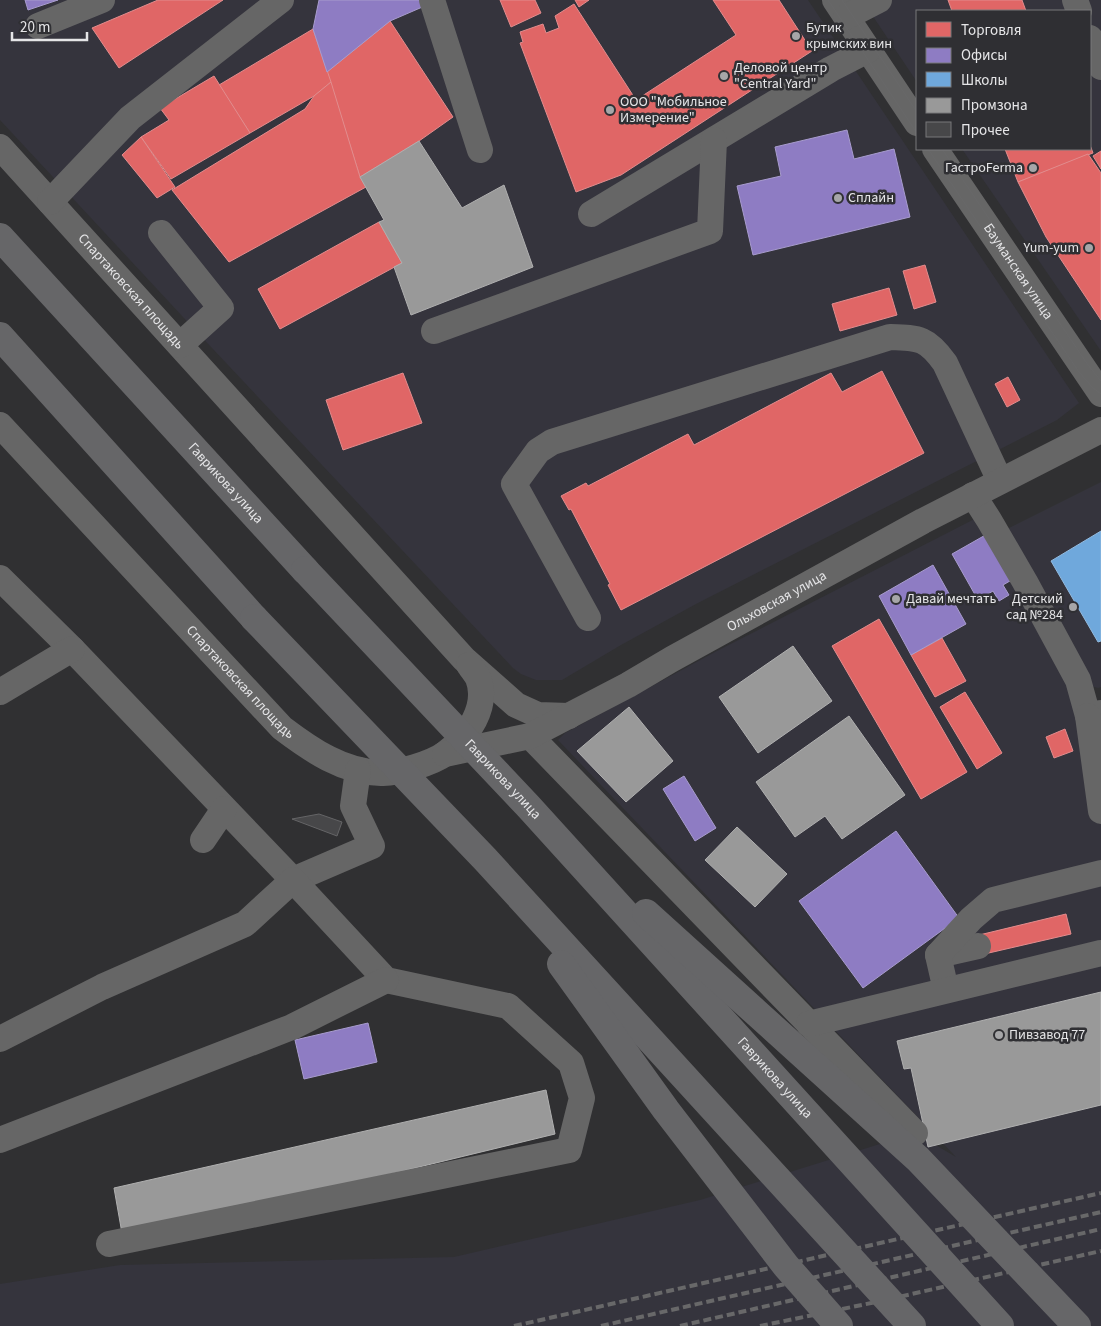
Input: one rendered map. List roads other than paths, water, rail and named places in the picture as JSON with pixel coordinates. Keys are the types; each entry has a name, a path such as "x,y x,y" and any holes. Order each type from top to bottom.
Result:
{"main road":[{"name":"Гаврикова улица","path":"0,237 305,570 528,806 1000,1326"},
{"path":"0,336 254,618 485,859 912,1326"},
{"path":"528,806 918,1159 1077,1326"},
{"path":"485,859 666,1110 786,1266 840,1326"}],"street":[{"path":"38,26 102,0"},
{"path":"50,202 130,118 281,0"},
{"path":"432,0 480,150"},
{"path":"879,0 841,8 916,122"},
{"path":"1091,41 1101,67"},
{"path":"591,214 831,69 868,50"},
{"path":"434,331 710,231 714,140"},
{"name":"Спартаковская площадь","path":"0,148 464,659 478,677 481,697 475,719 464,736 445,754 405,770 382,773 358,770 323,756 301,743 282,728 0,425"},
{"name":"Бауманская улица","path":"936,150 1101,394"},
{"path":"161,233 221,308 180,345"},
{"path":"588,618 514,484 538,451 552,442 890,337 911,338 924,341 934,348 945,363 1000,481"},
{"name":"Ольховская улица","path":"445,754 530,736 973,495 1101,430"},
{"path":"973,495 1025,582 1095,715 1101,811"},
{"path":"0,578 72,648 386,980 508,1006 572,1063 582,1098 569,1150 109,1244"},
{"path":"0,692 72,648"},
{"name":"Спартаковская площадь","path":"464,659 516,705 538,715 568,716"},
{"path":"530,736 915,1133"},
{"path":"0,1039 102,988 245,924 293,880 372,846 353,806 358,770"},
{"path":"203,840 224,808"},
{"path":"938,955 971,919 993,900 1101,873"},
{"path":"938,955 978,946"},
{"path":"809,1024 1101,953"},
{"path":"938,955 946,990"},
{"path":"0,1140 292,1027 386,980"}],"tram line":[{"path":"828,0 916,132"},
{"path":"842,0 916,111"},
{"path":"929,150 1079,372 1101,394"},
{"path":"943,150 1088,365 1101,381"}],"railway":[{"path":"514,1326 1101,1193"},
{"path":"601,1326 1101,1212"},
{"path":"680,1326 1101,1229"},
{"path":"760,1326 881,1301 1101,1251"}],"place":[{"name":"Бутик крымских вин","path":"796,36"},
{"name":"Деловой центр \"Central Yard\"","path":"724,76"},
{"name":"ООО \"Мобильное Измерение\"","path":"610,110"},
{"name":"ГастроFerma","path":"1033,168"},
{"name":"Сплайн","path":"838,198"},
{"name":"Yum-yum","path":"1089,248"},
{"name":"Давай мечтать","path":"896,599"},
{"name":"Детский сад №284","path":"1073,607"},
{"name":"Пивзавод 77","path":"999,1035"}]}
